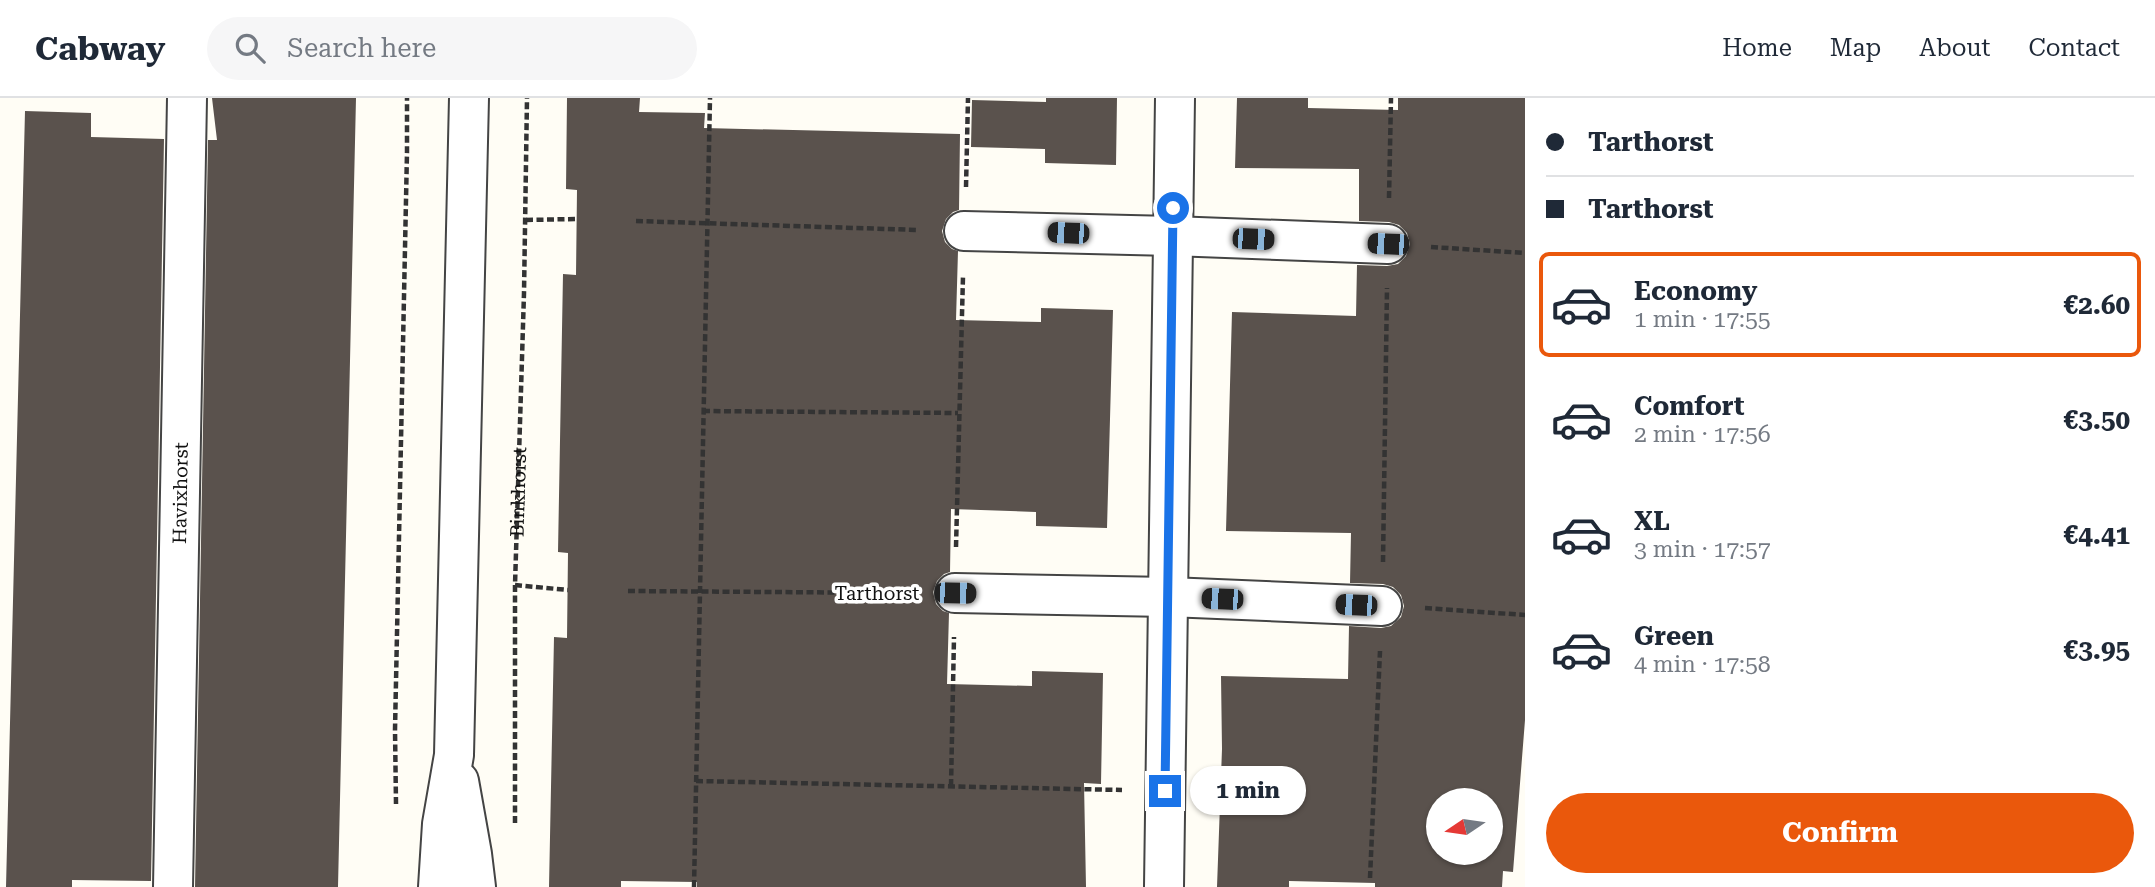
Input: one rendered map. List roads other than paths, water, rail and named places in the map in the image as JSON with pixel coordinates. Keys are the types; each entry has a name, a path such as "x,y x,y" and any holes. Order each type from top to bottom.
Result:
{"street":[{"name":"Havixhorst","path":"173,887 187,98"},
{"path":"438,887 442,824 454,755 469,98"},
{"path":"1164,887 1175,98"},
{"path":"964,231 1388,244"},
{"path":"955,593 1169,597 1382,606"},
{"path":"454,755 476,887"}]}
